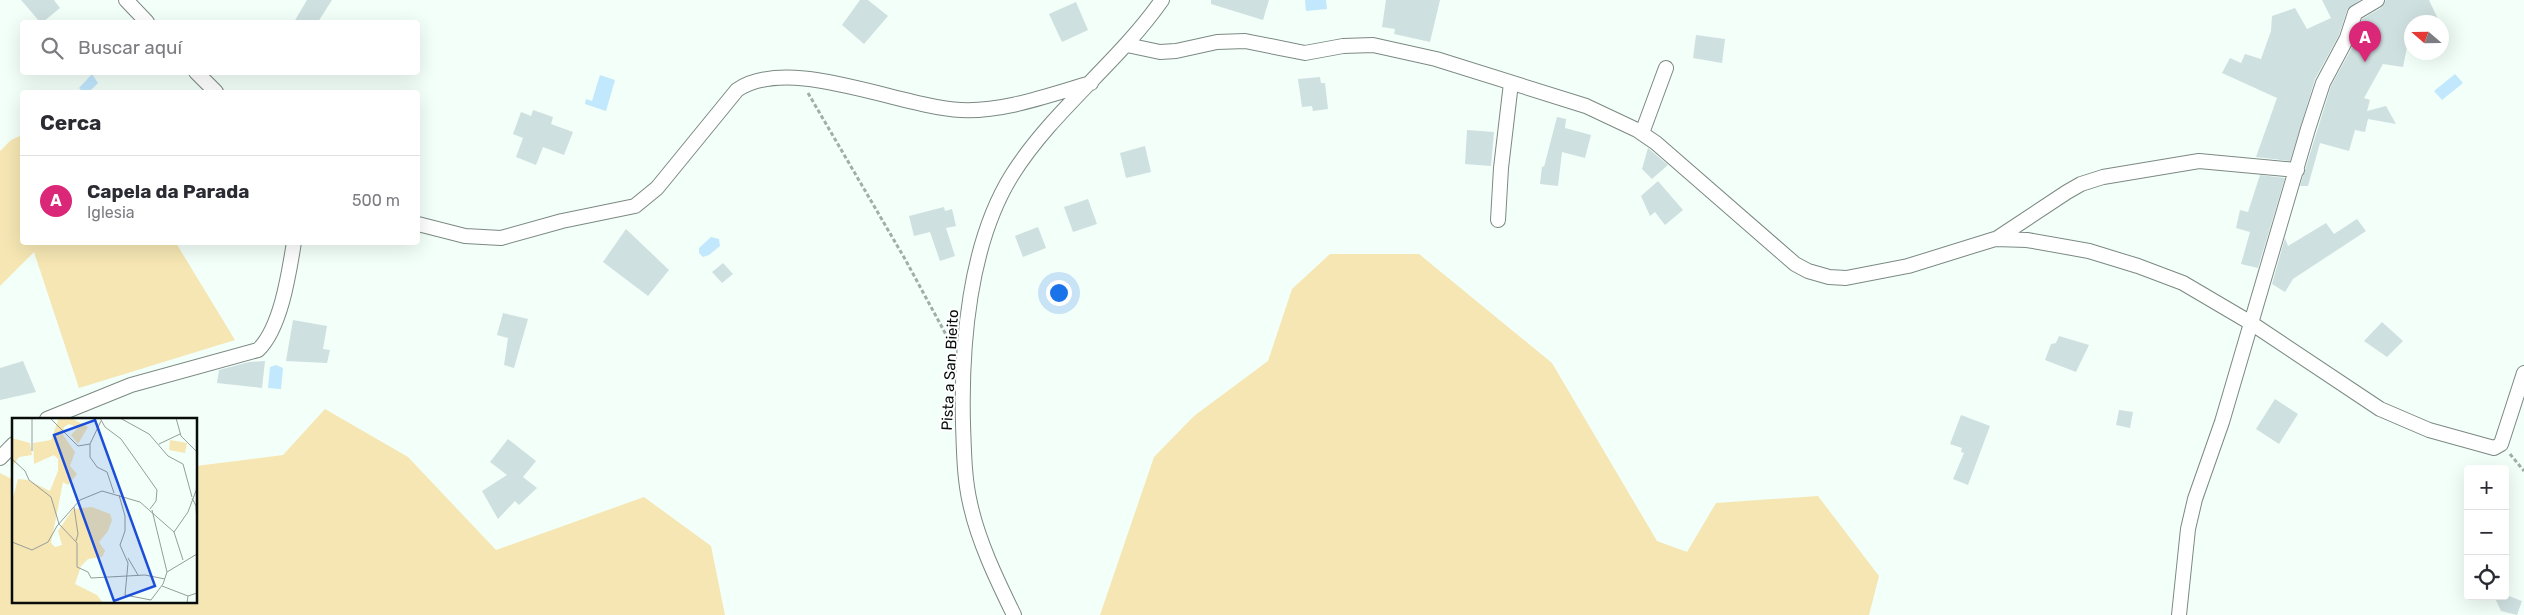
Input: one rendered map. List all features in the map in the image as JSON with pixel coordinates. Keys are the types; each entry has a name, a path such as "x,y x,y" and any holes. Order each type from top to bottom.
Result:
{"street":[{"path":"126,0 145,20"},
{"name":"Pista a San Bieito","path":"1014,615 999,584 970,505 964,458 963,369 972,288 982,247 1012,174 1028,153 1127,45 1162,0"},
{"path":"2179,615 2185,548 2195,498 2222,422 2323,83 2347,38 2355,13 2377,0"},
{"path":"1127,45 1160,52 1176,51 1217,42 1245,41 1305,53 1342,46 1372,45 1436,59 1586,106 1642,133 1795,264 1822,275 1846,278 1863,276 1995,239 2027,240 2089,251 2114,258 2183,284 2251,323 2380,409 2429,430 2494,448 2501,444 2524,373"},
{"path":"1642,133 1666,68"},
{"path":"199,75 214,90"},
{"path":"420,225 465,236 501,238 562,221 635,206 646,199 663,181 738,90 748,83 759,79 798,78 830,82 927,105 961,110 1015,104 1091,83"},
{"path":"1498,220 1501,168 1511,83"},
{"path":"1995,239 2067,192 2081,184 2103,176 2199,161 2297,170"},
{"path":"49,418 131,385 258,350 267,340 278,311 293,245"},
{"path":"0,458 12,446"}],"path":[{"path":"798,78 905,259 963,369"},
{"path":"2501,444 2524,471"}],"shaded area":[{"path":"20,136 20,245 177,245 235,340 79,388 34,252 0,286 0,151 11,140"},
{"path":"1330,254 1419,254 1552,363 1657,541 1687,552 1716,503 1818,496 1879,576 1869,615 1100,615 1154,457 1194,416 1268,361 1292,289"},
{"path":"325,409 408,457 496,550 644,497 711,546 725,615 0,615 0,473 12,479 12,602 198,602 198,466 283,455"}],"water":[{"path":"1305,0 1326,0 1327,9 1306,11"},
{"path":"2455,74 2463,83 2442,100 2434,91"},
{"path":"91,75 98,83 91,90 81,90 79,88"},
{"path":"600,75 615,80 606,111 585,104 586,99 592,101"},
{"path":"711,237 719,239 720,246 709,255 703,257 699,253 699,248"},
{"path":"276,365 283,368 281,389 268,388 270,367"}],"building":[{"path":"21,0 54,0 60,8 45,20 38,20"},
{"path":"307,0 332,0 319,20 295,20"},
{"path":"860,0 868,0 888,16 864,44 842,25"},
{"path":"1211,0 1269,0 1263,20 1211,4"},
{"path":"1386,0 1440,0 1430,42 1394,34 1395,29 1382,27"},
{"path":"2322,0 2360,0 2347,10 2339,35 2315,79 2290,161 2256,157 2277,98 2222,73 2230,58 2241,63 2245,54 2261,59 2271,31 2272,16 2295,8 2307,29 2331,18"},
{"path":"2386,0 2429,0 2436,15 2404,15 2403,67 2383,64 2364,98 2370,100 2367,111 2386,106 2396,124 2368,119 2365,132 2355,130 2349,151 2320,143 2308,186 2300,186 2331,86 2355,42 2362,19 2381,8"},
{"path":"1076,2 1088,30 1062,42 1049,14"},
{"path":"1696,35 1725,39 1722,63 1693,58"},
{"path":"1320,77 1321,83 1325,83 1328,109 1313,111 1312,106 1302,107 1298,79"},
{"path":"533,110 553,117 551,124 573,132 564,155 543,147 536,165 516,157 523,138 513,134 521,112 531,116"},
{"path":"1557,117 1566,119 1565,128 1591,135 1585,158 1562,152 1558,186 1540,184 1542,166 1544,167"},
{"path":"1467,130 1494,132 1491,166 1465,164"},
{"path":"1145,146 1151,172 1126,178 1120,153"},
{"path":"1648,148 1668,165 1652,179 1642,169"},
{"path":"2260,175 2285,178 2258,268 2241,264 2250,232 2236,228 2240,210 2248,212"},
{"path":"1658,181 1683,210 1665,225 1655,212 1650,216 1641,196"},
{"path":"1088,199 1097,224 1073,232 1064,207"},
{"path":"944,207 945,211 952,209 956,226 946,228 955,256 940,261 930,232 914,236 909,216"},
{"path":"2357,219 2366,231 2293,279 2285,292 2272,284 2285,238 2288,246 2326,223 2334,234"},
{"path":"1038,227 1046,248 1023,257 1015,236"},
{"path":"626,229 669,270 648,296 603,262"},
{"path":"723,263 733,274 722,283 712,272"},
{"path":"503,313 528,319 514,368 504,365 508,338 497,335"},
{"path":"293,320 327,326 323,349 330,350 327,363 286,361"},
{"path":"2382,322 2403,341 2387,357 2364,341"},
{"path":"2059,336 2089,345 2076,372 2045,360 2051,344 2056,343"},
{"path":"23,361 36,392 0,400 0,368"},
{"path":"265,361 262,388 217,383 219,370 249,362"},
{"path":"2275,399 2298,414 2279,444 2256,429"},
{"path":"2119,410 2133,412 2130,428 2116,425"},
{"path":"1961,415 1990,426 1968,485 1953,479 1964,453 1961,452 1962,448 1950,444"},
{"path":"508,439 536,461 523,477 537,488 519,505 515,501 498,519 482,491 507,475 490,462"},
{"path":"2509,596 2522,601 2517,615 2501,611 2496,600 2509,600"}],"place":[{"name":"Capela da Parada","path":"2365,62"}]}
